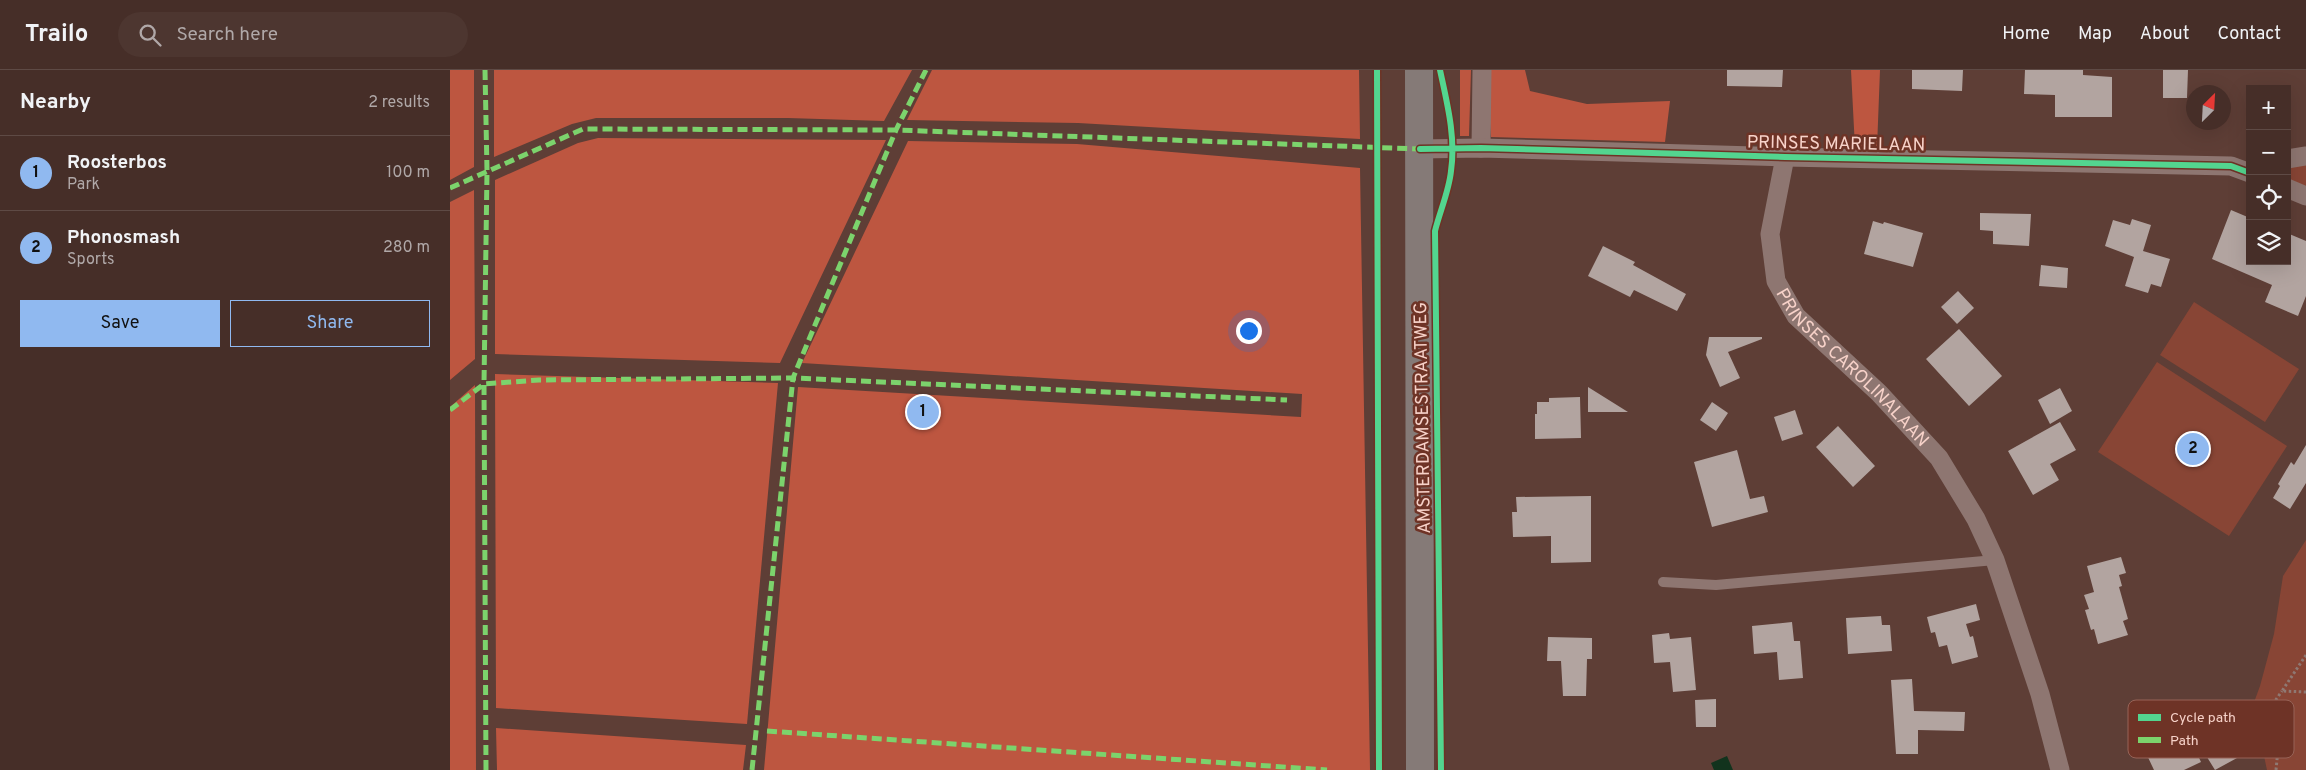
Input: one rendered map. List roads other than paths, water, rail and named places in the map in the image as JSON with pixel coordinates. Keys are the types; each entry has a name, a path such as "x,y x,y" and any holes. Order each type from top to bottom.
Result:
{"main road":[{"name":"AMSTERDAMSESTRAATWEG","path":"1419,70 1420,770"}],"street":[{"path":"1481,148 1482,70"},
{"name":"PRINSES MARIELAAN","path":"1420,149 1481,148 1784,157 2231,166 2246,172"},
{"path":"2291,158 2306,156"},
{"name":"PRINSES CAROLINALAAN","path":"1784,157 1770,234 1776,281 1796,316 1879,393 1939,458 1976,519 1995,560 2040,694 2060,770"},
{"path":"2231,166 2246,164"},
{"path":"2291,190 2306,196"}],"lane":[{"path":"1663,582 1716,585 1995,560"}],"place":[{"name":"Roosterbos","path":"923,412"},
{"name":"Phonosmash","path":"2193,449"}]}
